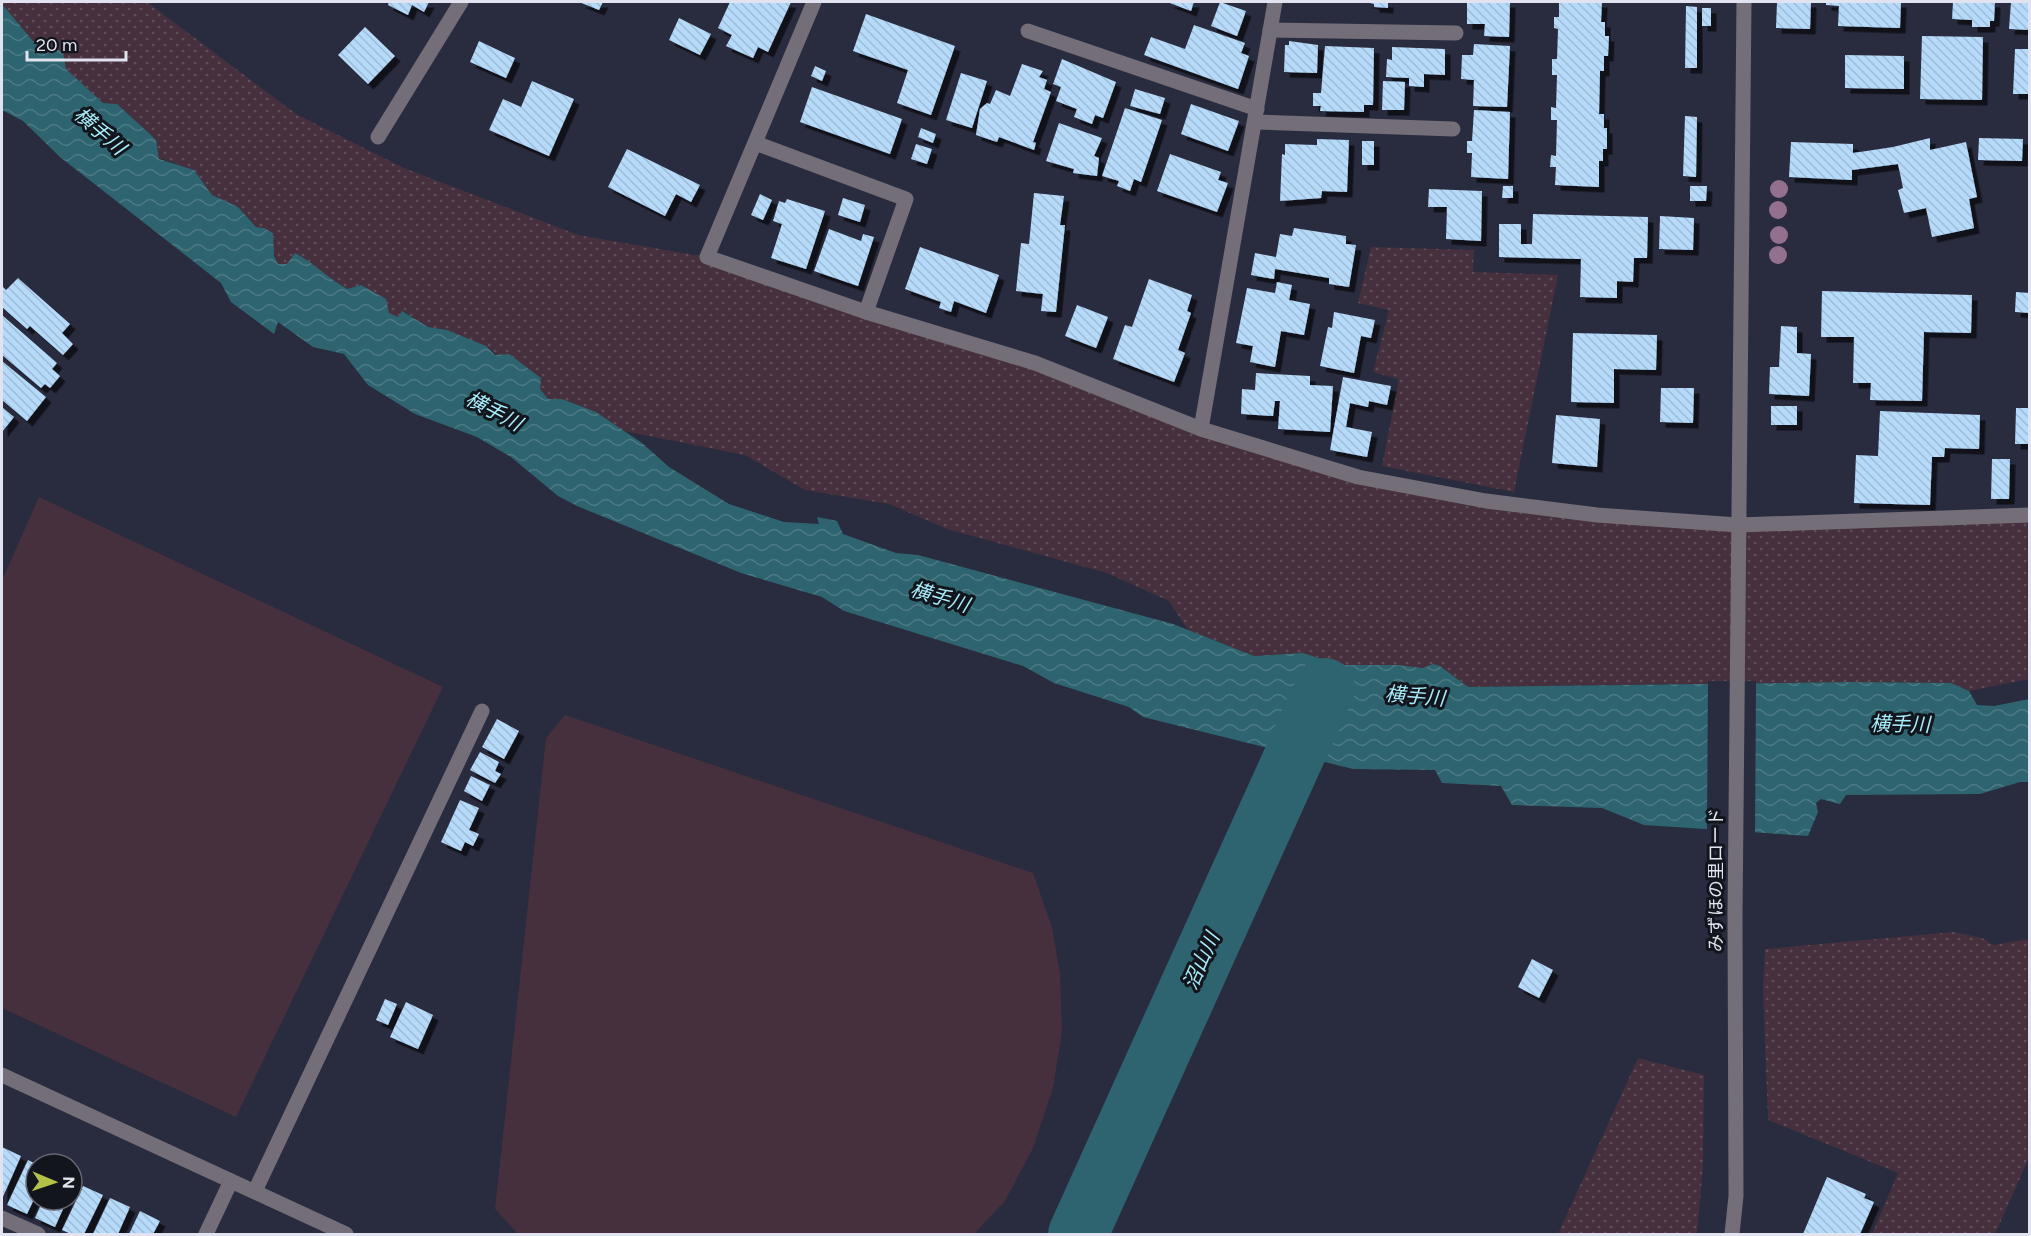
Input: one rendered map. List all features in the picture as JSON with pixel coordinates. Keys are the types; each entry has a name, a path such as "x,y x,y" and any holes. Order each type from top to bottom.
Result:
{"street":[{"path":"378,137 461,2"},
{"path":"814,2 707,257 866,312 1035,363 1201,429 1358,477 1486,501 1597,515 1738,525 2030,515"},
{"path":"1201,429 1275,2"},
{"name":"みずほの里ロード","path":"1732,1234 1736,1196 1735,916 1743,2"},
{"path":"1270,30 1456,33"},
{"path":"1028,31 1256,116 1452,129"},
{"path":"755,142 906,199 866,312"},
{"path":"255,1191 482,711"},
{"path":"2,1075 346,1234"},
{"path":"206,1234 231,1181"},
{"path":"2,1218 38,1234"}],"shaded area":[{"path":"3,2 147,2 296,114 404,168 578,235 707,257 1358,477 1486,501 1738,525 2029,515 2029,679 1969,691 1951,683 1850,682 1468,687 1440,666 1423,668 1398,665 1340,665 1303,653 1254,656 1188,630 1169,601 1107,573 947,529 889,504 805,490 745,455 624,431 596,412 562,399 548,399 540,389 486,346 447,330 428,327 403,311 398,317 388,313 385,299 361,285 347,289 294,254 287,264 278,264 264,228 256,227 238,207 212,195 194,170 159,158 156,140 151,135 117,104 103,103 65,69 54,47 33,41 2,4"},
{"path":"1371,247 1474,250 1473,272 1558,275 1514,492 1382,466 1399,379 1373,372 1389,310 1358,303"},
{"path":"39,497 443,687 236,1117 2,1008 2,580"},
{"path":"565,715 1033,873 1052,927 1060,973 1062,1031 1053,1088 1033,1148 1005,1201 974,1234 518,1234 495,1209 546,738"},
{"path":"1954,932 1982,938 1993,945 2029,939 2029,1158 1995,1234 1872,1234 1898,1173 1768,1120 1763,988 1765,949"},
{"path":"1638,1058 1704,1075 1703,1166 1697,1234 1558,1234"}],"water":[{"name":"横手川","path":"2,4 33,41 54,47 63,53 66,69 103,103 117,104 151,135 156,140 159,159 194,170 212,195 238,207 256,227 273,233 274,256 278,264 287,264 295,253 347,289 361,285 386,299 389,313 398,317 402,311 428,327 447,330 486,346 495,355 509,354 541,378 540,389 548,399 562,399 596,412 642,443 669,467 729,504 784,522 819,524 817,517 837,521 843,534 896,553 918,555 1173,624 1254,656 1303,653 1340,665 1398,665 1423,668 1433,664 1440,666 1468,687 1850,682 1951,683 1969,691 1977,705 1994,706 2029,699 2029,782 2020,782 1980,794 1846,795 1840,804 1821,799 1816,803 1818,812 1808,836 1644,825 1602,808 1512,805 1501,786 1442,783 1435,770 1353,769 1143,717 1129,707 1054,683 1023,666 844,611 822,597 741,573 577,506 558,496 511,457 477,437 415,414 368,385 344,354 313,347 278,322 274,334 231,302 221,283 60,157 23,121 2,110"}],"pier":[{"path":"1708,681 1756,681 1755,835 1707,832"}],"building":[{"path":"389,2 429,2 424,12 412,5 408,15 388,5"},
{"path":"579,2 603,2 599,10"},
{"path":"730,2 791,2 768,52 758,47 753,58 726,46 732,35 718,28"},
{"path":"1167,2 1194,2 1191,11"},
{"path":"1220,2 1246,11 1237,36 1211,26"},
{"path":"1365,2 1388,2 1388,8 1374,7 1374,4"},
{"path":"1467,2 1510,2 1509,37 1484,36 1485,24 1467,24"},
{"path":"1559,2 1602,2 1601,22 1605,22 1605,36 1609,36 1608,56 1604,56 1604,71 1600,71 1599,114 1604,114 1607,149 1603,149 1603,161 1599,161 1599,187 1555,185 1556,167 1550,167 1551,155 1556,156 1557,120 1551,120 1551,107 1556,108 1557,75 1552,75 1552,59 1557,59 1558,29 1554,28 1554,17 1559,17"},
{"path":"1777,2 1811,2 1810,29 1776,28"},
{"path":"1826,2 1901,2 1900,28 1838,26 1839,6 1826,5"},
{"path":"1953,2 1995,2 1994,21 1990,21 1990,27 1972,27 1972,20 1952,19"},
{"path":"2011,2 2030,2 2030,30 2009,29"},
{"path":"1686,6 1697,7 1697,68 1685,68"},
{"path":"1702,8 1711,8 1711,26 1702,26"},
{"path":"866,14 955,46 931,115 897,103 908,70 853,51"},
{"path":"679,18 711,34 700,55 669,40"},
{"path":"1194,25 1245,43 1241,53 1249,56 1238,89 1144,55 1151,37 1185,49"},
{"path":"365,27 395,56 368,84 338,55"},
{"path":"1922,36 1983,37 1982,100 1920,99"},
{"path":"479,41 515,58 506,78 470,62"},
{"path":"1289,41 1318,45 1317,73 1284,72 1285,45 1289,45"},
{"path":"1474,44 1510,46 1507,107 1473,106 1474,80 1461,79 1462,55 1473,55"},
{"path":"1325,46 1374,48 1373,105 1364,105 1364,112 1320,111 1321,106 1313,106 1313,93 1321,93"},
{"path":"1392,47 1445,49 1445,75 1424,74 1424,87 1409,86 1409,78 1386,77 1387,59 1392,60"},
{"path":"2015,49 2030,49 2030,94 2013,94"},
{"path":"1845,55 1904,56 1904,89 1845,88"},
{"path":"1062,59 1116,82 1103,118 1095,115 1092,124 1074,117 1077,109 1056,101 1061,87 1053,84"},
{"path":"1022,64 1043,71 1039,77 1047,80 1044,89 1051,92 1033,142 1036,143 1034,150 999,137 997,142 976,135 980,109 987,103 990,104 996,90 1010,96"},
{"path":"815,66 826,71 822,81 811,76"},
{"path":"961,73 987,81 972,128 946,120"},
{"path":"532,81 574,99 549,156 489,130 503,99 521,107"},
{"path":"1383,81 1405,82 1404,110 1382,110"},
{"path":"812,87 902,119 890,154 800,122"},
{"path":"1135,89 1165,98 1160,114 1130,106"},
{"path":"1191,104 1239,121 1228,151 1181,134"},
{"path":"1125,108 1162,120 1141,182 1134,179 1130,191 1117,186 1119,181 1102,176"},
{"path":"1474,110 1510,112 1508,179 1471,177 1472,153 1467,153 1467,141 1472,141"},
{"path":"1685,116 1697,117 1696,177 1683,176"},
{"path":"1059,123 1102,138 1094,156 1099,158 1097,176 1073,173 1074,169 1046,161"},
{"path":"921,128 936,134 933,143 918,137"},
{"path":"1930,138 1930,150 1966,142 1977,197 1969,199 1974,228 1932,237 1926,208 1904,213 1898,190 1903,188 1898,164 1852,170 1852,180 1789,177 1791,142 1853,144 1853,153"},
{"path":"1979,138 2023,139 2022,161 1978,160"},
{"path":"1317,139 1349,140 1347,192 1322,191 1321,198 1280,201 1282,154 1285,155 1285,144 1317,145"},
{"path":"1362,141 1374,141 1374,165 1362,165"},
{"path":"916,144 932,149 927,164 911,159"},
{"path":"627,149 700,185 691,202 676,194 665,216 608,187"},
{"path":"1170,154 1221,172 1218,180 1228,183 1217,212 1157,191"},
{"path":"1503,186 1513,186 1513,198 1502,198"},
{"path":"1690,186 1707,186 1706,201 1690,201"},
{"path":"1429,189 1482,191 1481,241 1446,239 1447,207 1428,207"},
{"path":"1034,193 1064,196 1060,225 1065,225 1056,312 1041,311 1043,294 1016,291 1021,243 1029,244"},
{"path":"760,194 772,200 763,220 751,215"},
{"path":"843,198 865,205 860,222 838,215"},
{"path":"787,199 825,211 806,269 771,258 782,224 773,221 779,201 785,203"},
{"path":"1533,214 1648,217 1647,258 1634,258 1633,282 1617,281 1617,298 1580,297 1581,259 1499,257 1499,224 1521,224 1521,244 1532,244"},
{"path":"1660,216 1694,218 1693,250 1659,249"},
{"path":"1294,228 1346,236 1346,244 1356,245 1349,287 1329,284 1329,278 1275,269 1274,279 1251,275 1255,253 1276,257 1280,234 1292,236"},
{"path":"829,229 861,241 863,234 874,237 858,286 814,271"},
{"path":"920,247 999,275 986,313 954,301 951,312 939,308 941,302 905,289"},
{"path":"18,278 70,324 62,333 73,344 63,355 30,326 27,329 2,307 2,286 6,290"},
{"path":"1149,279 1192,295 1187,311 1191,313 1178,350 1185,353 1174,382 1113,359 1125,325 1132,327"},
{"path":"1277,282 1292,285 1289,300 1310,304 1304,335 1281,331 1275,367 1250,362 1253,346 1236,343 1247,288 1275,293"},
{"path":"1822,291 1972,295 1971,333 1924,332 1922,401 1870,400 1871,383 1853,383 1854,337 1821,337"},
{"path":"2016,292 2030,293 2030,313 2015,312"},
{"path":"1077,305 1108,317 1096,348 1065,336"},
{"path":"1334,312 1375,320 1371,338 1361,336 1354,373 1320,366 1328,327 1332,328"},
{"path":"2,315 57,363 52,369 60,376 50,388 45,384 41,388 2,355"},
{"path":"1781,326 1797,327 1797,353 1811,354 1809,396 1769,394 1770,367 1779,367"},
{"path":"1573,333 1657,335 1656,370 1614,369 1614,403 1571,402"},
{"path":"2,361 46,397 27,421 2,400"},
{"path":"1256,373 1310,376 1310,385 1333,386 1330,432 1278,429 1280,401 1275,401 1273,416 1241,414 1242,389 1255,390"},
{"path":"1343,377 1391,386 1387,405 1369,401 1368,407 1350,403 1346,427 1372,432 1367,457 1330,450"},
{"path":"1661,388 1694,388 1693,423 1660,422"},
{"path":"1771,406 1797,406 1797,425 1771,425"},
{"path":"2,407 14,417 2,432"},
{"path":"2016,408 2030,408 2030,444 2015,444"},
{"path":"1880,411 1980,415 1979,449 1945,448 1944,457 1932,457 1930,505 1854,503 1856,455 1878,456"},
{"path":"1556,415 1600,419 1597,467 1552,463"},
{"path":"1992,459 2010,459 2009,499 1991,499"},
{"path":"497,719 519,731 504,759 482,747"},
{"path":"480,752 499,762 495,771 501,774 495,783 470,770"},
{"path":"471,776 490,785 482,801 464,791"},
{"path":"460,800 479,808 469,830 479,834 473,846 465,842 461,851 441,842"},
{"path":"1532,959 1553,970 1539,998 1518,987"},
{"path":"385,999 397,1004 388,1025 376,1020"},
{"path":"406,1002 433,1015 418,1049 390,1037"},
{"path":"2,1147 21,1156 2,1199"},
{"path":"24,1169 24,1212 28,1212 27,1214 7,1205"},
{"path":"1827,1177 1866,1194 1864,1198 1874,1202 1860,1234 1803,1234"},
{"path":"84,1186 103,1195 84,1234 71,1234 62,1230 71,1212 84,1212"},
{"path":"110,1198 130,1207 118,1234 93,1234"},
{"path":"140,1211 160,1221 153,1234 129,1234"},
{"path":"38,1212 62,1212 55,1227 35,1218"}],"waterway":[{"name":"沼山川","path":"1078,1234 1325,688"}]}
